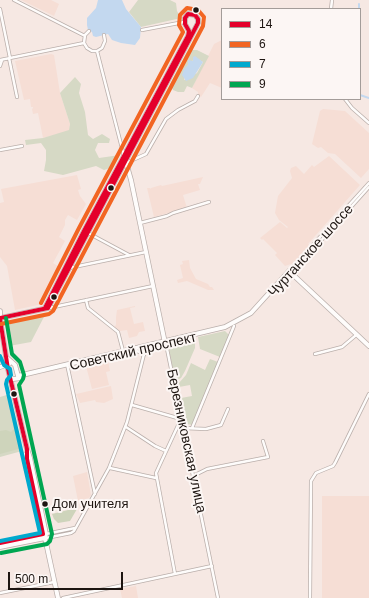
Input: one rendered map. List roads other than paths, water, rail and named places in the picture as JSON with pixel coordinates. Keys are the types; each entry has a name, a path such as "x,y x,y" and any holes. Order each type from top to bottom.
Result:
{"main road":[{"path":"0,318 47,308 196,26 198,20 195,14 187,15 185,18 185,23 189,31 188,36 125,160"},
{"path":"185,23 190,28 196,26"},
{"name":"Березниковская улица","path":"125,160 154,286 165,342"},
{"path":"58,287 86,232"},
{"path":"290,272 369,349"},
{"path":"290,272 369,346"},
{"name":"Чуртанское шоссе","path":"235,324 251,314 290,272"},
{"name":"Чуртанское шоссе","path":"252,315 290,272"},
{"path":"0,311 6,356 14,379 58,598"},
{"name":"Советский проспект","path":"68,366 123,351 146,347 225,327 235,324 252,315"},
{"name":"Советский проспект","path":"14,379 136,351 146,347"},
{"path":"6,356 15,366 14,379"},
{"path":"0,367 13,363"},
{"path":"0,543 45,535"},
{"path":"0,547 45,535"}],"street":[{"path":"14,0 85,36"},
{"path":"331,8 332,0"},
{"path":"0,9 17,97"},
{"path":"142,30 185,23"},
{"path":"89,31 85,36 84,43 89,50 97,51 104,46 104,37 108,38"},
{"path":"0,66 1,60 84,43"},
{"name":"Березниковская улица","path":"97,51 125,160"},
{"path":"125,160 146,154 164,122 175,112 194,101 198,96"},
{"path":"346,100 352,108 369,123"},
{"path":"0,150 22,146"},
{"name":"Чуртанское шоссе","path":"290,272 369,183"},
{"name":"Чуртанское шоссе","path":"290,272 369,187"},
{"path":"140,223 209,202"},
{"path":"86,232 130,255"},
{"path":"69,268 146,252"},
{"path":"47,308 154,286"},
{"path":"86,300 88,308 118,332 123,351"},
{"path":"192,428 235,324"},
{"path":"315,354 342,347 355,336"},
{"name":"Березниковская улица","path":"165,342 218,598"},
{"path":"45,535 71,533 76,528 110,468 126,428 146,347"},
{"path":"136,351 144,355"},
{"path":"68,366 95,494"},
{"path":"310,598 311,481 316,473 333,466 369,394"},
{"path":"132,405 181,419 156,473 175,574"},
{"path":"183,428 206,429 221,425 228,409"},
{"path":"126,428 166,451"},
{"path":"193,476 207,468 268,457 263,441"},
{"path":"110,468 156,478"},
{"path":"45,535 76,528"},
{"path":"63,598 212,566"},
{"path":"0,593 54,582"}],"water":[{"path":"98,0 122,0 126,9 141,27 140,38 135,45 112,40 108,34 96,37 93,36 92,32 88,30 87,18 96,8"},
{"path":"195,56 203,62 193,78 186,81 182,75 184,69 188,65 188,60 193,61 193,57"}],"waterway":[{"path":"361,95 369,98"}],"place":[{"name":"Дом учителя","path":"45,504"}]}
